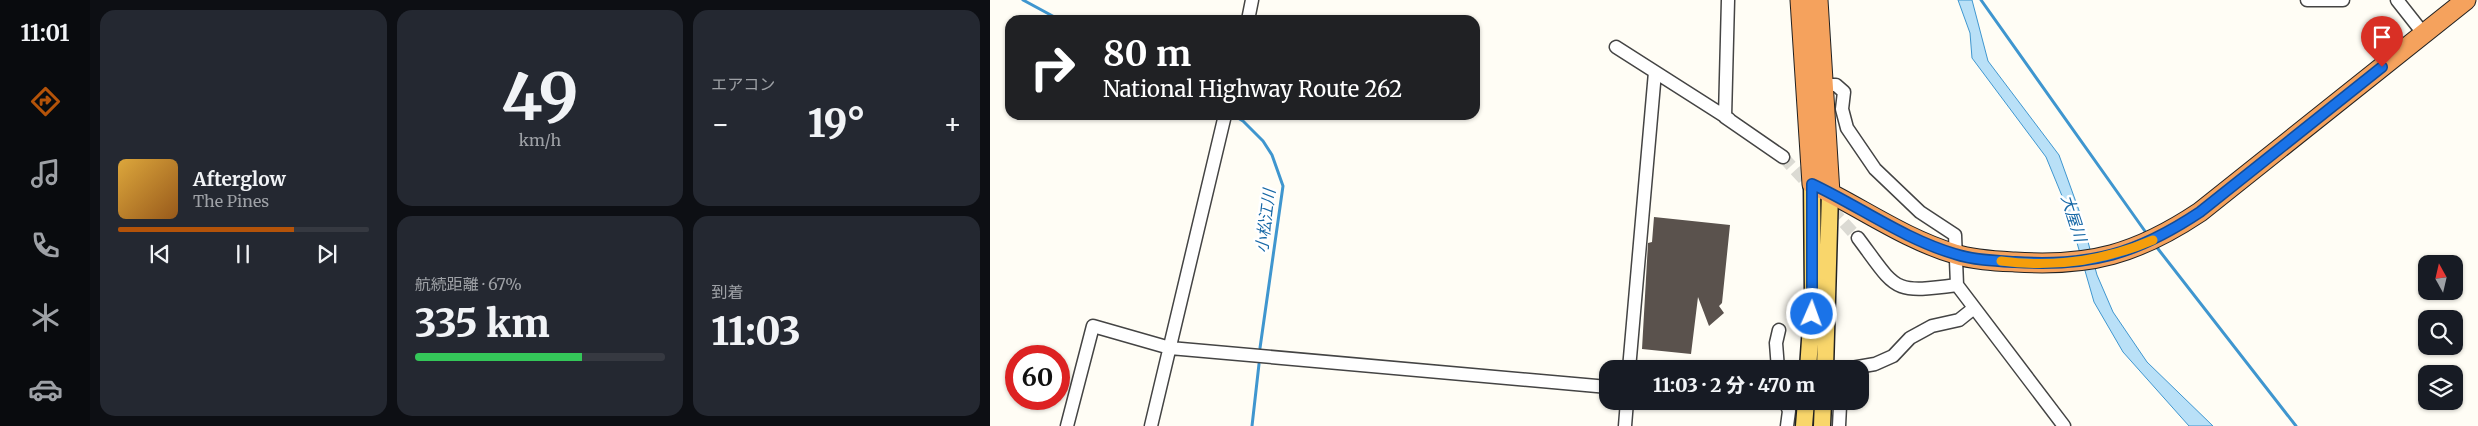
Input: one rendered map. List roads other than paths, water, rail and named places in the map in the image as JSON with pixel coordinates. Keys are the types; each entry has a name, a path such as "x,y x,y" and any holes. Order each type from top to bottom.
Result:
{"highway":[{"path":"1800,0 1812,184 1913,236 1955,254 2004,262 2074,263 2104,258 2168,233 2200,212 2466,0"},
{"path":"1818,0 1830,192"}],"main road":[{"path":"1808,360 1812,296 1812,184"},
{"path":"1825,360 1830,192"},
{"path":"1804,426 1805,410"},
{"path":"1822,426 1823,410"}],"street":[{"path":"1249,15 1252,0"},
{"path":"1728,0 1725,117 1729,119"},
{"path":"2307,0 2343,0"},
{"path":"2397,0 2424,33"},
{"path":"1616,47 1729,119 1783,157"},
{"path":"1630,360 1655,72"},
{"path":"1823,85 1841,87 1844,92 1842,109 1847,128 1875,169 1920,212 1955,235 1957,284 2064,426"},
{"path":"1151,426 1224,120"},
{"path":"1858,238 1888,278 1896,285 1907,289 1921,290 1957,284"},
{"path":"1869,365 1892,356 1910,338 1932,326 1959,320 1974,308"},
{"path":"1067,426 1093,326 1170,348 1599,386"},
{"path":"1777,360 1776,343 1779,330"},
{"path":"1625,426 1626,410"},
{"path":"1788,426 1789,410"},
{"path":"1839,426 1840,410"}],"water":[{"name":"大屋川","path":"1958,0 1972,0 1988,61 2059,155 2081,216 2097,275 2113,312 2147,362 2213,426 2189,426 2123,352 2094,302 2067,208 2046,157 1972,58 1970,33"}],"waterway":[{"name":"小松江川","path":"1023,0 1051,15"},
{"path":"1981,0 2147,234"},
{"name":"小松江川","path":"1241,120 1263,141 1272,155 1283,186 1260,348"},
{"path":"2155,245 2296,426"},
{"name":"小松江川","path":"1252,426 1259,364"}],"tunnel":[{"path":"1783,157 1858,238"}]}
